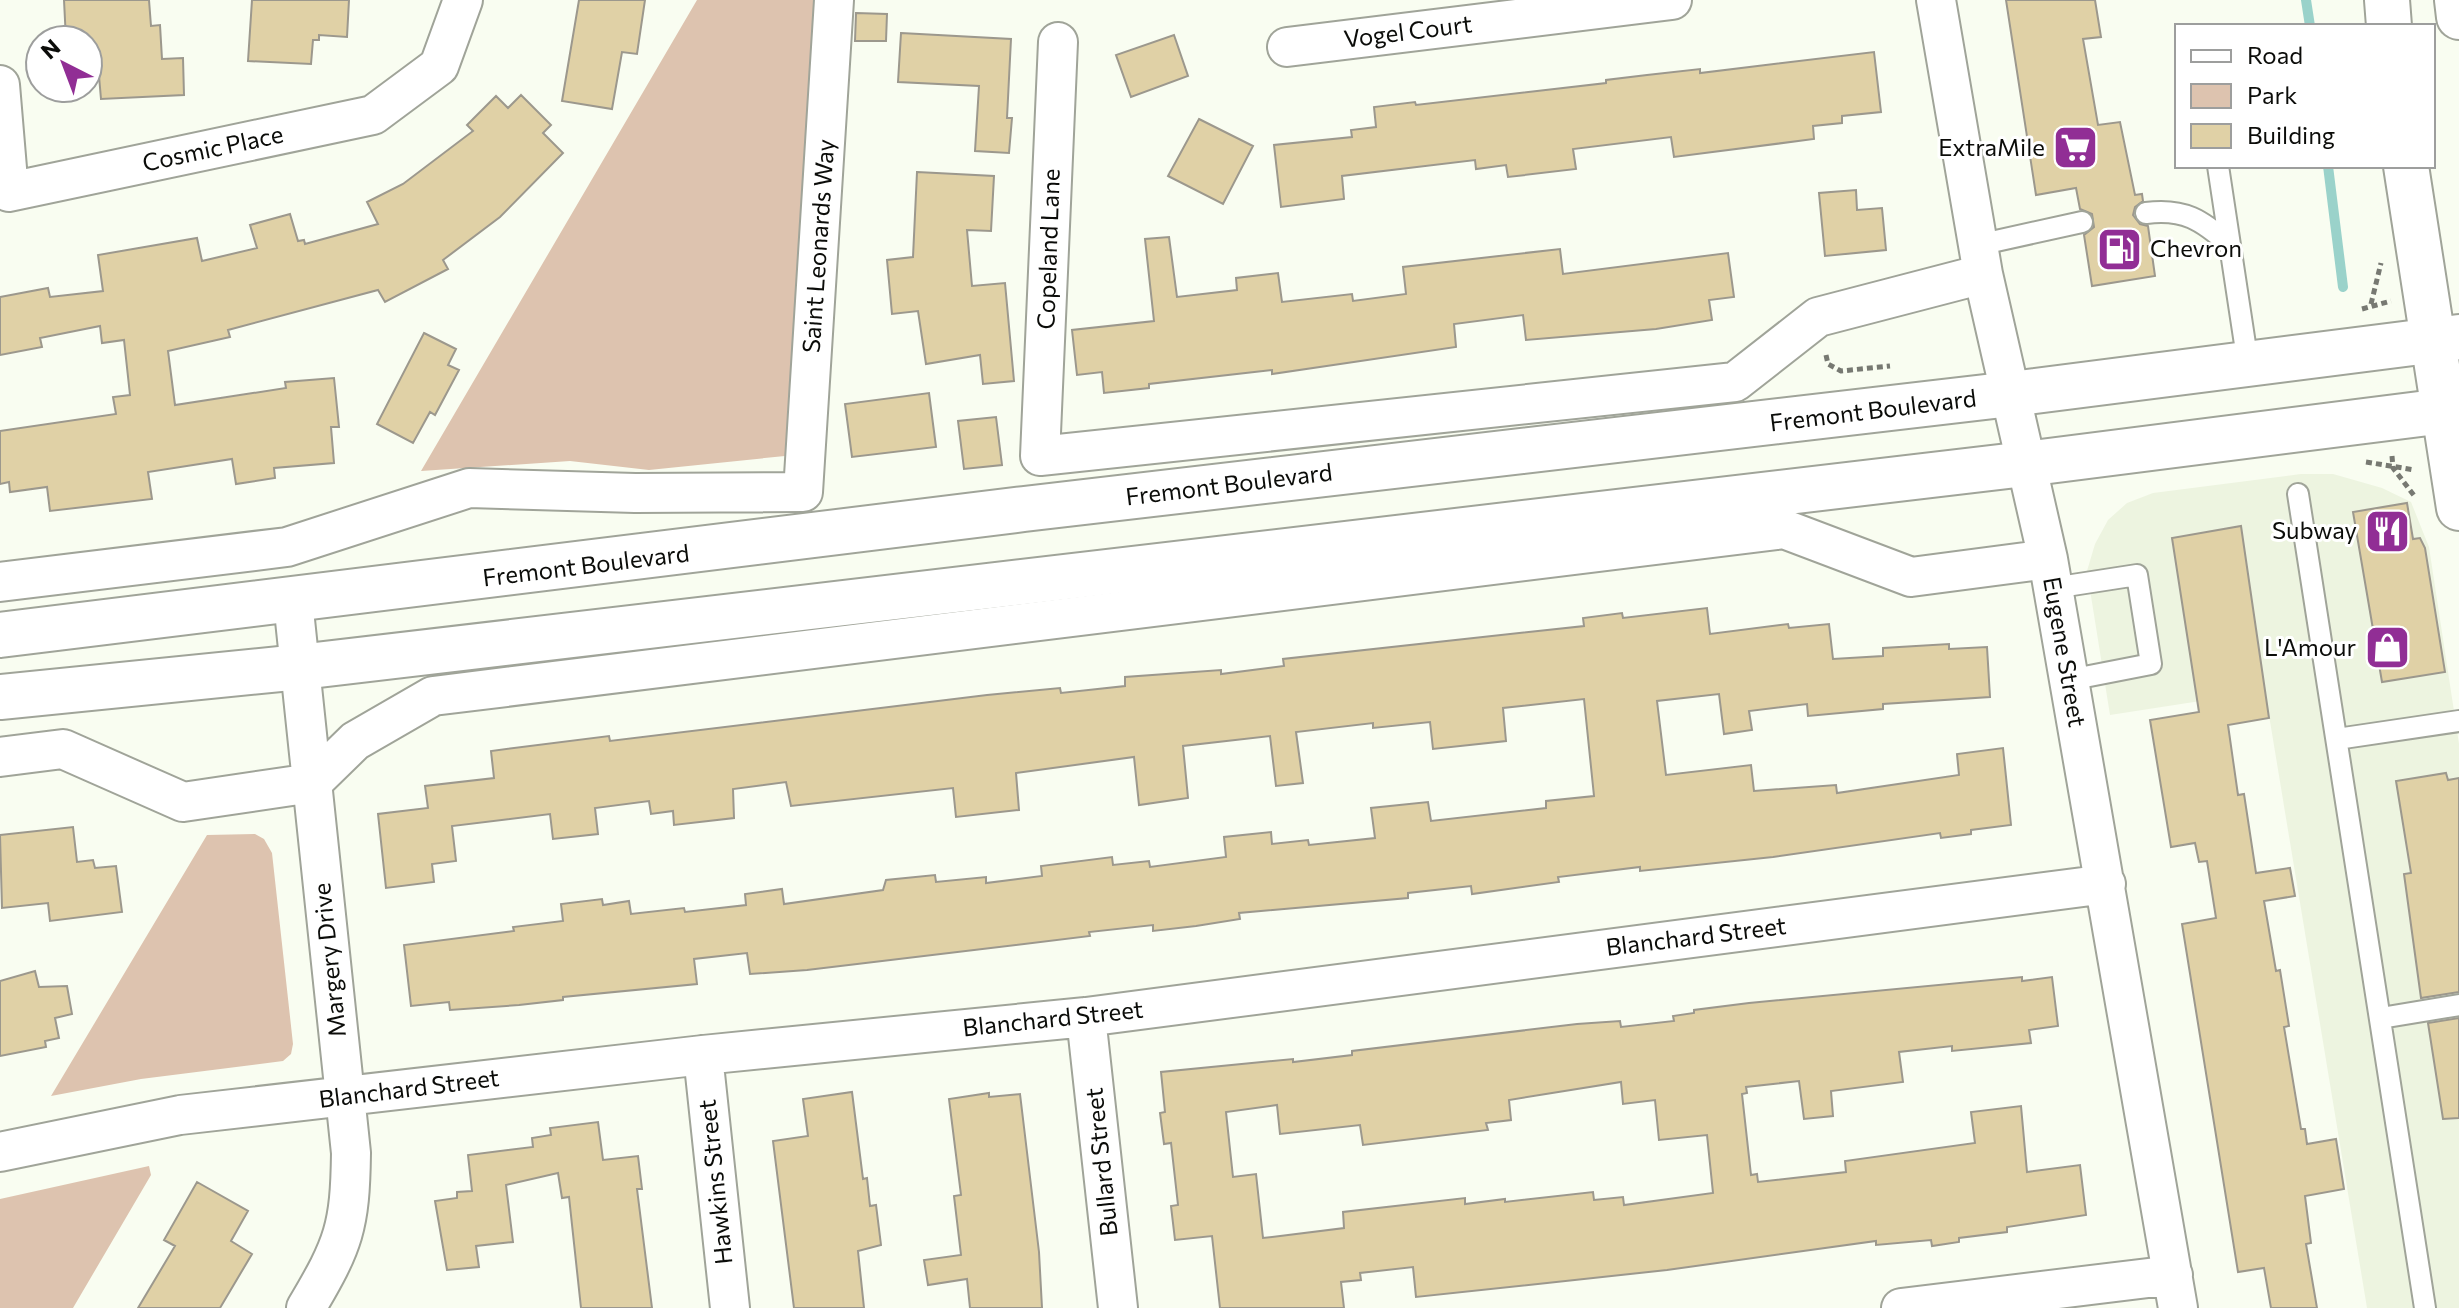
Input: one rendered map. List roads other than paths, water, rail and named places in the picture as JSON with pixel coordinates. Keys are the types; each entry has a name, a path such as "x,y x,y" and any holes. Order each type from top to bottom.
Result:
{"main road":[{"path":"2387,0 2389,24"},
{"path":"2457,0 2459,17"},
{"path":"2406,168 2445,338 2459,508"},
{"name":"Fremont Boulevard","path":"0,635 1040,507 2011,394 2445,338"},
{"path":"0,697 300,667 2025,464 2451,409"}],"street":[{"name":"Cosmic Place","path":"0,85 9,192 373,115 439,66 463,0"},
{"name":"Saint Leonards Way","path":"0,582 287,547 469,488 635,493 803,492 834,0"},
{"name":"Vogel Court","path":"1287,47 1672,0"},
{"name":"Eugene Street","path":"1936,0 1980,260 2050,573 2175,1292"},
{"name":"Copeland Lane","path":"1040,456 1058,42"},
{"name":"Fremont Boulevard","path":"1040,456 1735,382 1818,317 1980,260"},
{"path":"0,757 63,749 183,802 312,783 355,741 389,718 433,696 1784,529 1911,577 2050,573"},
{"name":"Margery Drive","path":"293,601 351,1153 350,1210 339,1252 306,1308"},
{"name":"Blanchard Street","path":"0,1152 180,1115 703,1055 1086,1017 2106,884"},
{"name":"Bullard Street","path":"1086,1017 1118,1308"},
{"name":"Hawkins Street","path":"703,1055 730,1308"},
{"path":"1901,1308 2175,1292"}],"lane":[{"path":"2218,168 2248,364"},
{"path":"2146,213 2171,210 2190,217 2230,245"},
{"path":"1980,260 2082,222"},
{"path":"2298,494 2425,1308"},
{"path":"2050,573 2137,575 2151,664 2069,680"},
{"path":"2337,739 2459,721"},
{"path":"2381,1018 2459,1005"}],"waterway":[{"path":"2306,0 2310,24"},
{"path":"2328,168 2343,287"}],"place":[{"name":"ExtraMile","path":"2076,148"},
{"name":"Chevron","path":"2119,249"},
{"name":"Subway","path":"2388,531"},
{"name":"L'Amour","path":"2387,648"}]}
